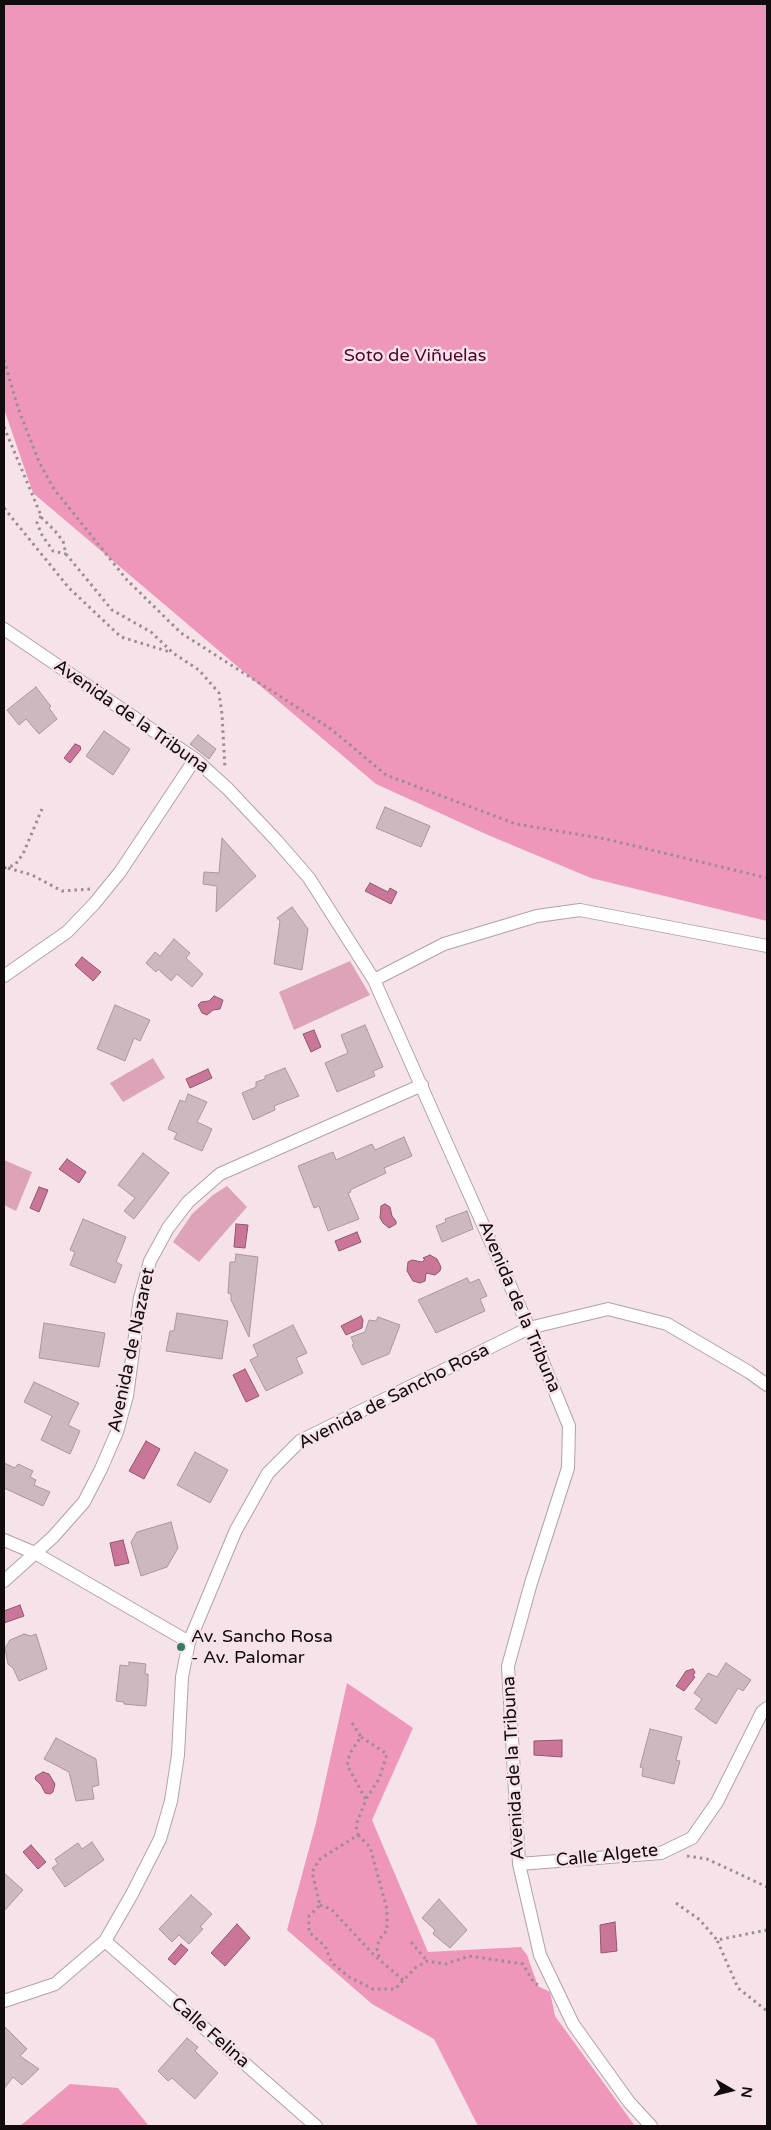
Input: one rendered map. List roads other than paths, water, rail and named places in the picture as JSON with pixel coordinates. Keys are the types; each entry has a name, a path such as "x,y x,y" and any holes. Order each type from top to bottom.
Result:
{"street":[{"name":"Avenida de la Tribuna","path":"4,629 195,759 228,789 309,878 374,980 529,1328 569,1426 568,1468 531,1583 508,1666 519,1864 540,1955 573,2024 629,2102 651,2126"},
{"path":"4,976 67,932 94,904 120,872 195,759"},
{"path":"374,980 444,944 537,916 580,910 767,946"},
{"name":"Avenida de Nazaret","path":"4,1581 53,1537 84,1502 101,1469 117,1432 127,1396 140,1298 150,1261 168,1228 188,1202 220,1174 422,1085"},
{"name":"Avenida de Sancho Rosa","path":"4,2001 56,1984 105,1941 160,1839 171,1801 178,1755 182,1677 189,1642 236,1530 268,1473 300,1441 529,1328 608,1309 667,1324 749,1372 767,1386"},
{"path":"4,1540 35,1553 189,1642"},
{"name":"Calle Algete","path":"519,1864 661,1853 692,1838 717,1802 762,1712 767,1708"},
{"name":"Calle Felina","path":"105,1941 316,2126"}],"place":[{"name":"Av. Sancho Rosa - Av. Palomar","path":"181,1647"}],"park label":[{"name":"Soto de Viñuelas","path":"415,356"}]}
